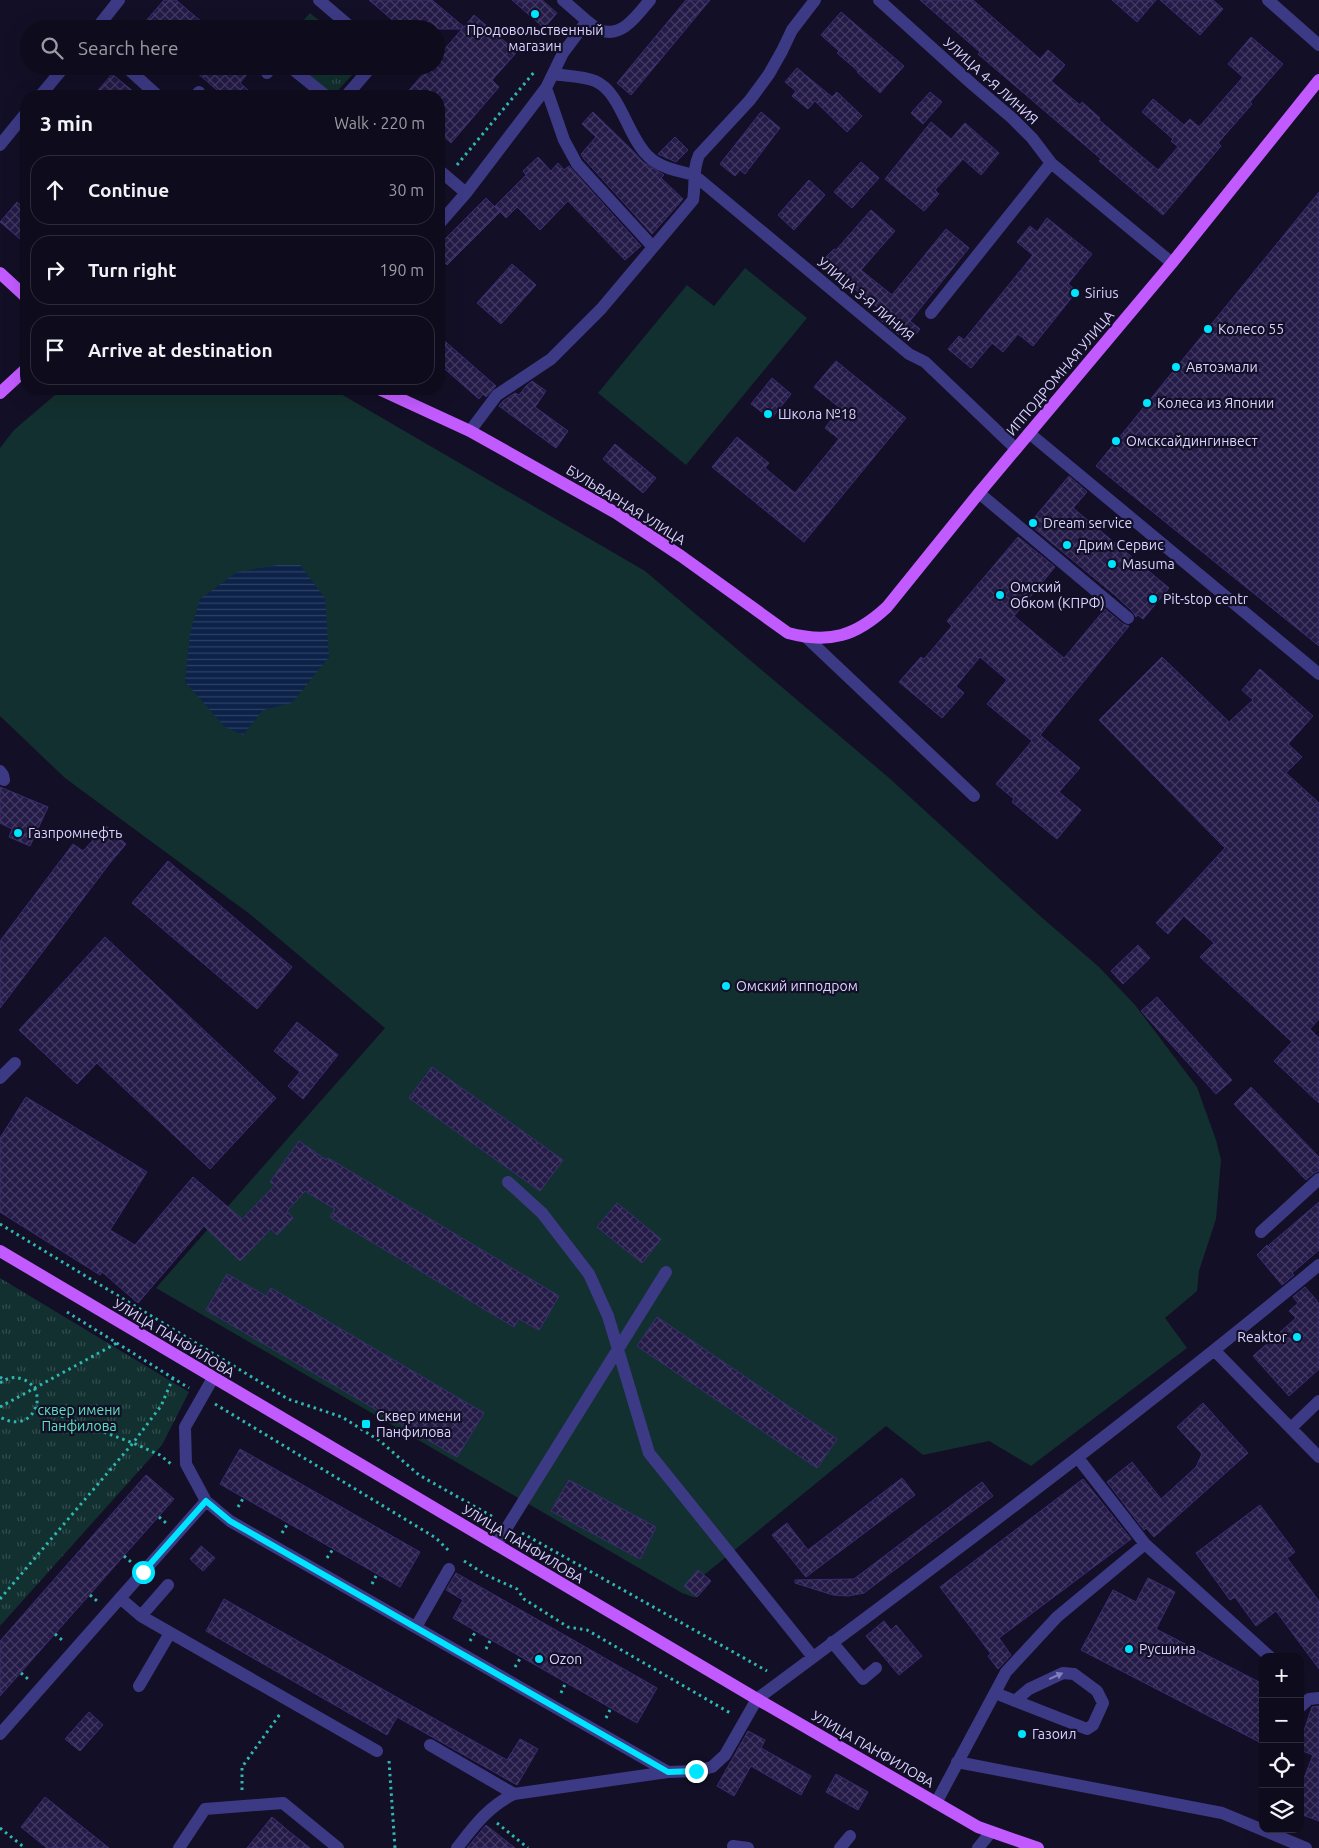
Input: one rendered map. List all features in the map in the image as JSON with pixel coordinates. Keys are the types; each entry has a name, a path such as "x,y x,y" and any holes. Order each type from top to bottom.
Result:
{"main road":[{"name":"ИППОДРОМНАЯ УЛИЦА","path":"854,632 872,620 887,606 1016,448 1172,263 1319,80"},
{"path":"0,273 20,291"},
{"path":"0,393 20,375"},
{"name":"БУЛЬВАРНАЯ УЛИЦА","path":"392,395 470,431 616,513 681,556 788,633 807,638 832,638 854,632"},
{"name":"УЛИЦА ПАНФИЛОВА","path":"1,1253 936,1803 978,1827 1038,1848"}],"street":[{"path":"319,0 342,20"},
{"path":"563,0 586,21 601,30 618,31 632,22 650,0"},
{"path":"470,431 497,395 551,360 601,309 692,200 696,186 694,166 699,154 750,100 769,74 792,30 815,0"},
{"name":"УЛИЦА 4-Я ЛИНИЯ","path":"879,0 1012,118 1032,138 1051,163 1172,263"},
{"path":"1268,0 1319,44"},
{"path":"101,20 112,2"},
{"path":"445,217 466,193 546,88 563,53 586,21"},
{"path":"553,74 594,80 607,88 635,141 648,157 668,168 694,174"},
{"path":"45,90 58,75"},
{"path":"135,75 151,90"},
{"path":"300,75 319,90"},
{"path":"353,90 365,75"},
{"path":"546,88 564,140 577,164 653,246"},
{"path":"0,145 20,120"},
{"path":"931,313 1051,163"},
{"name":"УЛИЦА 3-Я ЛИНИЯ","path":"694,174 909,354 925,362 1016,448"},
{"path":"445,175 466,193"},
{"path":"1029,433 1319,674"},
{"path":"979,493 1128,618"},
{"path":"807,638 974,796"},
{"path":"0,1078 15,1064"},
{"path":"1261,1232 1319,1180"},
{"path":"508,1182 542,1213 589,1274 608,1316 649,1453 814,1657"},
{"path":"457,1848 485,1814 498,1802 514,1794 668,1772 696,1771 712,1767 725,1755 757,1699 1078,1458 1215,1351 1319,1265"},
{"path":"496,1545 666,1272"},
{"path":"1215,1351 1319,1457"},
{"path":"213,1378 185,1427 186,1464 206,1501 230,1521 668,1772"},
{"path":"1291,1428 1319,1401"},
{"path":"1078,1458 1145,1544 1266,1653"},
{"path":"0,1734 206,1501"},
{"path":"936,1803 1006,1672 1057,1617 1145,1544"},
{"path":"416,1627 449,1569"},
{"path":"141,1616 168,1585"},
{"path":"120,1598 141,1616 378,1752"},
{"path":"139,1686 170,1632"},
{"path":"832,1642 863,1679 876,1668"},
{"path":"995,1693 1015,1701 1087,1729 1093,1725 1103,1703 1097,1691 1074,1674 1063,1672 1029,1689 1015,1701"},
{"path":"1304,1703 1309,1699 1319,1698"},
{"path":"430,1745 514,1794"},
{"path":"958,1762 1222,1813 1306,1848"},
{"path":"179,1848 205,1808 283,1803 338,1848"},
{"path":"978,1848 991,1832"},
{"path":"840,1848 850,1836"},
{"path":"733,1846 748,1848"}],"path":[{"path":"445,171 536,70"},
{"path":"0,1224 288,1399 342,1417 380,1441 419,1475 783,1680"},
{"path":"63,1309 436,1538 454,1555 486,1575 517,1590 524,1599 568,1627 588,1630 744,1722"},
{"path":"0,1407 117,1343"},
{"path":"0,1377 4,1380"},
{"path":"0,1384 4,1380 21,1378 34,1388 37,1397 37,1407 32,1415 25,1420 17,1423 8,1422 0,1417"},
{"path":"0,1599 133,1443 161,1406 173,1378"},
{"path":"37,1407 133,1443 160,1455 175,1467"},
{"path":"237,1509 244,1497"},
{"path":"281,1535 288,1523"},
{"path":"326,1560 333,1548"},
{"path":"124,1556 133,1564"},
{"path":"370,1586 377,1574"},
{"path":"90,1595 99,1603"},
{"path":"55,1634 65,1642"},
{"path":"485,1651 491,1639"},
{"path":"21,1673 30,1681"},
{"path":"241,1806 242,1767 290,1701"},
{"path":"378,1752 387,1758 390,1763 395,1848"},
{"path":"485,1814 528,1848"},
{"path":"0,1828 25,1848"}],"green space":[{"path":"310,13 318,20 304,20"},
{"path":"308,75 352,75 338,90 326,90"},
{"path":"745,268 807,318 686,465 598,393 687,285 714,306"},
{"name":"Омский ипподром","path":"55,395 343,395 645,571 888,777 1039,915 1099,967 1135,1005 1197,1087 1221,1160 1216,1219 1199,1271 1197,1291 1165,1318 1187,1348 1031,1466 989,1441 923,1455 886,1426 704,1575 711,1581 697,1597 693,1597 682,1593 156,1288 385,1028 251,915 65,778 0,716 0,448 14,430"},
{"name":"сквер имени Панфилова","path":"0,1278 189,1392 162,1445 0,1626"}],"water":[{"path":"278,565 300,565 325,598 329,657 292,703 263,710 243,735 225,727 185,682 190,633 200,599 237,572"}],"building":[{"path":"164,0 176,0 199,20 147,20"},
{"path":"369,0 432,0 464,27 474,15 517,52 492,80 499,87 451,143 445,138 445,90 409,90 422,75 445,75 445,49 462,29 445,29 445,20 392,20"},
{"path":"512,0 542,0 557,13 544,28"},
{"path":"686,0 710,0 631,95 617,83"},
{"path":"920,0 973,0 1040,59 1048,50 1065,65 1051,81 1080,105 1082,102 1100,118 1099,120 1158,170 1178,147 1171,141 1173,139 1142,112 1153,99 1184,125 1190,119 1199,127 1243,77 1228,64 1251,37 1283,64 1218,143 1221,146 1163,215 1099,161 1101,159 978,54 980,52"},
{"path":"1112,0 1156,0 1137,22"},
{"path":"1160,0 1213,0 1223,9 1200,35"},
{"path":"841,12 904,66 880,93 837,53 839,51 821,35"},
{"path":"797,68 832,97 837,92 862,116 847,132 815,101 808,109 792,96 796,91 785,82"},
{"path":"113,75 132,90 98,90"},
{"path":"200,75 247,75 240,83 248,90 217,90"},
{"path":"930,92 942,102 923,124 911,113"},
{"path":"593,112 643,162 664,175 661,178 683,199 652,234 581,154 596,137 582,124"},
{"path":"761,112 780,128 745,174 740,170 735,176 720,164"},
{"path":"931,122 951,139 965,123 999,153 981,175 963,159 935,190 939,194 924,211 885,179"},
{"path":"675,137 688,150 676,162 658,154"},
{"path":"538,157 551,171 558,163 564,170 569,166 641,246 625,260 568,201 540,230 517,207 506,218 495,206 526,175 523,171"},
{"path":"861,162 879,178 852,208 834,192"},
{"path":"809,180 825,195 794,230 778,215"},
{"path":"1319,192 1319,646 1096,466"},
{"path":"486,198 500,212 447,265 445,263 445,239"},
{"path":"17,202 20,205 20,239 0,222"},
{"path":"871,210 895,231 861,270 892,295 946,229 969,248 910,321 920,329 909,343 878,318 883,312 846,282 842,286 819,264 834,249 836,250"},
{"path":"1047,218 1092,254 1068,284 1077,291 1033,346 1018,334 1003,352 992,343 971,368 948,349 959,336 964,340 1033,255 1017,242 1030,226 1037,232"},
{"path":"512,264 536,285 501,324 477,303"},
{"path":"445,341 496,386 486,397 483,394 479,399 445,369"},
{"path":"836,361 906,418 804,542 712,467 737,437 769,463 765,468 795,493 839,439 825,428 840,408 814,387"},
{"path":"772,378 791,394 771,419 751,404"},
{"path":"532,381 546,391 535,407 568,431 556,448 499,406 515,393 519,395"},
{"path":"615,444 656,478 643,493 603,459"},
{"path":"1069,476 1087,492 1073,508 1169,588 1143,619 1138,615 1136,617 1116,596 1029,524"},
{"path":"1018,537 1055,567 1014,616 1064,658 1105,609 1123,624 1129,626 1040,735 1080,768 1059,792 1081,810 1057,839 1012,802 1014,799 996,784 1032,741 987,704 1007,680 980,657 956,686 964,693 942,718 899,682 921,657 924,659 952,626 947,621"},
{"path":"1162,657 1229,722 1253,700 1242,690 1260,669 1313,716 1288,744 1302,757 1286,773 1319,803 1319,1019 1310,1029 1319,1038 1319,1103 1274,1061 1292,1042 1200,957 1214,943 1184,916 1168,934 1156,923 1225,848 1099,720"},
{"path":"0,787 48,807 30,846 9,837 12,829 0,823"},
{"path":"106,826 126,844 0,1008 0,941 73,844 83,851"},
{"path":"168,861 292,967 257,1009 132,903"},
{"path":"105,937 276,1098 210,1169 97,1063 77,1084 19,1030"},
{"path":"1138,945 1150,958 1123,984 1111,971"},
{"path":"1157,997 1232,1080 1216,1094 1141,1011"},
{"path":"297,1022 338,1055 303,1099 288,1086 300,1072 274,1051"},
{"path":"432,1067 563,1160 540,1191 409,1098"},
{"path":"1251,1087 1319,1157 1319,1171 1306,1180 1234,1104"},
{"path":"26,1097 147,1172 110,1230 135,1245 193,1177 242,1219 275,1185 270,1182 299,1141 326,1160 328,1158 559,1296 539,1330 519,1319 514,1327 330,1217 335,1209 305,1191 287,1211 293,1218 277,1235 271,1229 240,1261 204,1226 138,1303 102,1272 100,1275 0,1212 0,1138"},
{"path":"1319,1202 1319,1250 1292,1273 1294,1275 1282,1285 1257,1255 1267,1245 1278,1256 1269,1245"},
{"path":"617,1203 661,1239 642,1263 597,1227"},
{"path":"227,1274 266,1296 271,1288 484,1413 457,1457 206,1310"},
{"name":"Reaktor","path":"1305,1287 1319,1303 1319,1369 1289,1396 1253,1356 1296,1318 1289,1311 1298,1303 1293,1297"},
{"path":"657,1317 837,1439 817,1468 637,1346"},
{"path":"1203,1403 1248,1453 1154,1537 1146,1528 1144,1530 1107,1482 1132,1462 1161,1499 1196,1467 1202,1454 1177,1427"},
{"path":"240,1449 420,1552 400,1587 220,1484"},
{"path":"146,1475 174,1499 0,1696 0,1641"},
{"path":"902,1478 915,1495 806,1577 772,1535 787,1523 808,1550"},
{"path":"1083,1479 1131,1539 999,1638 1011,1655 998,1669 988,1656 991,1654 940,1587"},
{"path":"569,1480 656,1527 640,1559 551,1511"},
{"path":"982,1482 993,1496 864,1593 848,1596 833,1595 795,1583 795,1580 854,1579"},
{"path":"1260,1505 1295,1552 1287,1558 1319,1601 1319,1669 1276,1611 1256,1626 1235,1597 1230,1600 1196,1553"},
{"path":"201,1546 215,1558 203,1571 190,1559"},
{"path":"698,1570 711,1581 697,1597 684,1586"},
{"path":"456,1573 657,1688 637,1723 453,1618 463,1600 446,1590"},
{"path":"1148,1578 1175,1592 1156,1629 1259,1682 1259,1742 1081,1650 1113,1590 1136,1602"},
{"path":"224,1599 507,1760 520,1739 538,1749 517,1785 397,1717 387,1735 206,1631"},
{"path":"884,1621 891,1630 896,1625 922,1656 899,1675 866,1636"},
{"path":"1319,1706 1319,1821 1304,1815 1304,1778 1313,1755 1304,1752 1304,1730 1312,1707"},
{"path":"89,1712 103,1725 80,1751 65,1739"},
{"path":"748,1731 765,1740 761,1748 811,1776 801,1795 751,1766 734,1796 717,1786"},
{"path":"836,1774 868,1792 858,1810 826,1792"},
{"path":"45,1797 109,1848 47,1848 21,1827"},
{"path":"272,1817 291,1833 310,1848 247,1848"},
{"path":"486,1825 515,1848 467,1848"}],"place":[{"name":"Продовольственный магазин","path":"535,14"},
{"name":"Sirius","path":"1075,293"},
{"name":"Колесо 55","path":"1208,329"},
{"name":"Автоэмали","path":"1176,367"},
{"name":"Колеса из Японии","path":"1147,403"},
{"name":"Школа №18","path":"768,414"},
{"name":"Омсксайдингинвест","path":"1116,441"},
{"name":"Dream service","path":"1033,523"},
{"name":"Дрим Сервис","path":"1067,545"},
{"name":"Masuma","path":"1112,564"},
{"name":"Омский Обком (КПРФ)","path":"1000,595"},
{"name":"Pit-stop centr","path":"1153,599"},
{"name":"Газпромнефть","path":"18,833"},
{"name":"Омский ипподром","path":"726,986"},
{"name":"Reaktor","path":"1297,1337"},
{"name":"Сквер имени Панфилова","path":"366,1424"},
{"name":"Русшина","path":"1129,1649"},
{"name":"Ozon","path":"539,1659"},
{"name":"Газоил","path":"1022,1734"}],"route":[{"path":"143,1572 206,1501 230,1521 668,1772 696,1771"}]}
